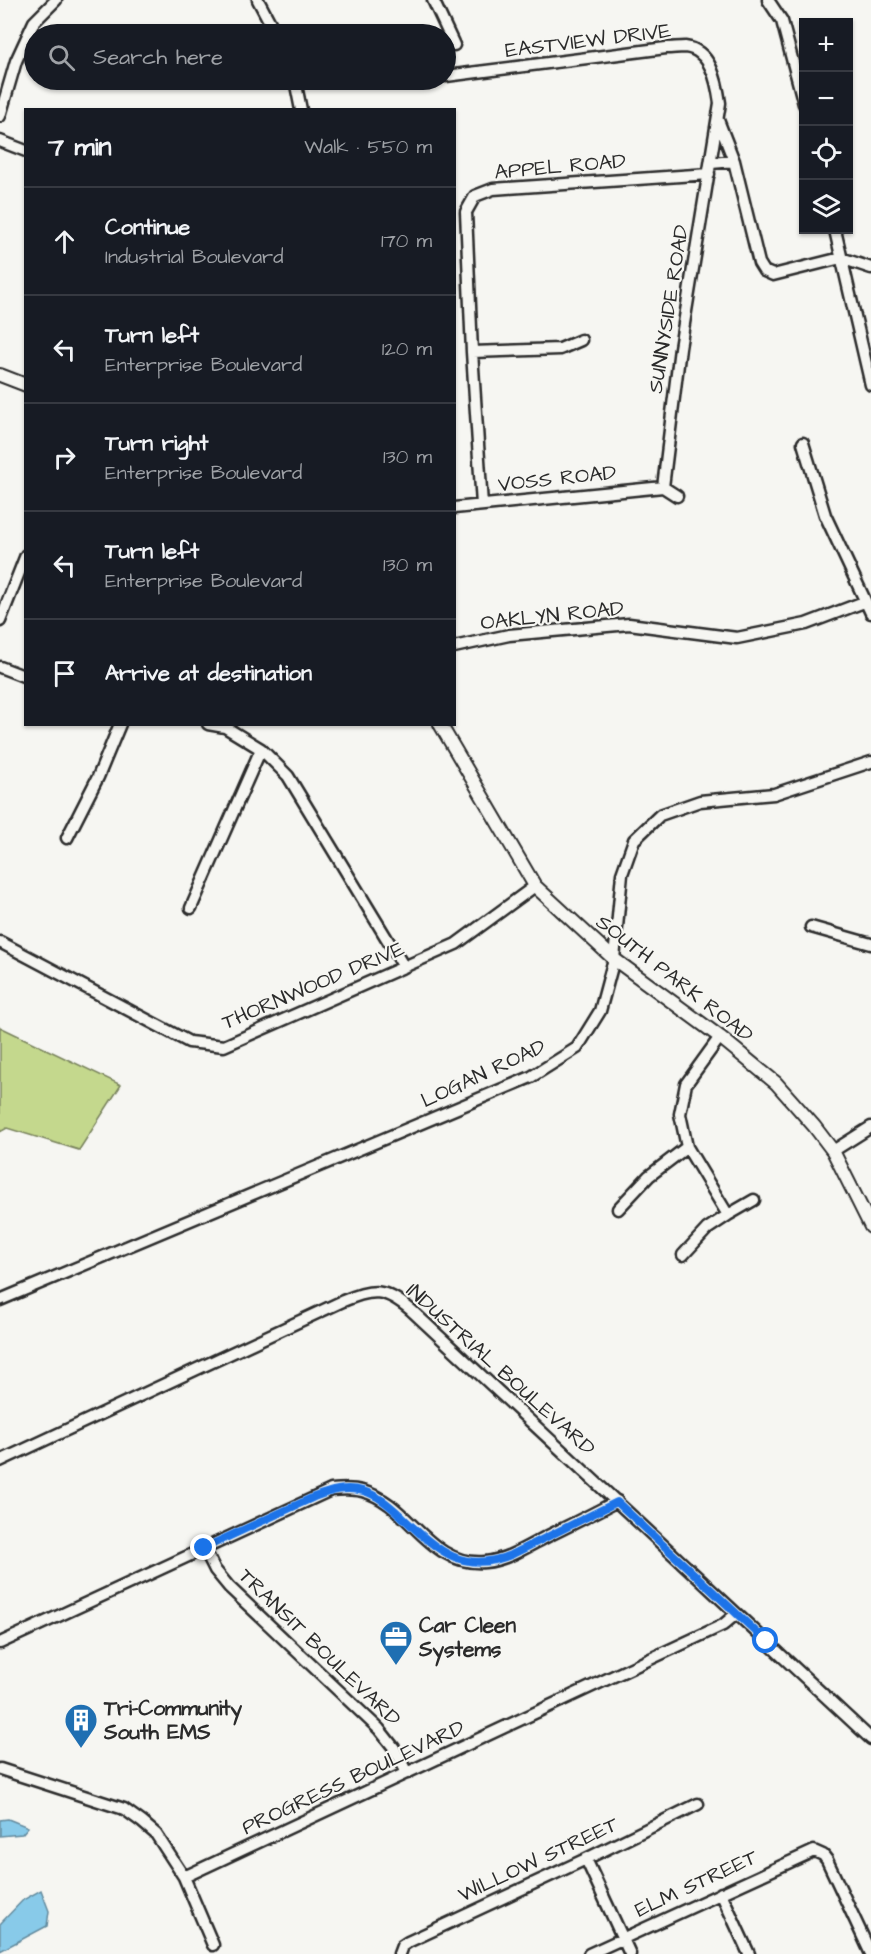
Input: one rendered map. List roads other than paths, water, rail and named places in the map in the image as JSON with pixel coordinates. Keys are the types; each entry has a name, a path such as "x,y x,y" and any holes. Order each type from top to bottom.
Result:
{"main road":[{"path":"0,375 24,384"},
{"name":"SOUTH PARK ROAD","path":"441,726 535,886 614,959 720,1037 776,1083 833,1151 871,1227"}],"street":[{"path":"33,24 56,0"},
{"path":"258,0 271,24"},
{"path":"433,0 444,24"},
{"path":"768,0 782,21 799,85"},
{"path":"0,116 16,61 24,44"},
{"name":"EASTVIEW DRIVE","path":"456,75 687,47 707,60 713,73 720,103 718,119"},
{"path":"297,90 301,108"},
{"path":"718,119 734,161 759,263 764,271 773,274 842,258 871,268"},
{"name":"SUNNYSIDE ROAD","path":"663,487 680,348 718,119"},
{"path":"0,141 24,150"},
{"name":"APPEL ROAD","path":"482,505 466,212 475,196 493,189 710,168 734,161"},
{"path":"836,234 871,385"},
{"path":"472,352 560,349 581,340"},
{"path":"803,442 825,515 871,613"},
{"path":"663,487 677,496"},
{"name":"VOSS ROAD","path":"456,508 663,487"},
{"path":"0,621 24,560"},
{"name":"OAKLYN ROAD","path":"456,647 510,635 629,624 737,638 806,624 864,602"},
{"path":"0,667 24,676"},
{"path":"67,838 98,777 119,726"},
{"path":"219,726 225,727 261,749 288,776 404,968"},
{"path":"191,909 261,749"},
{"name":"LOGAN ROAD","path":"0,1300 531,1077 577,1048 600,1011 614,959 622,874 634,840 660,815 700,801 774,794 871,762"},
{"name":"THORNWOOD DRIVE","path":"0,942 189,1042 224,1046 456,944 535,886"},
{"path":"811,927 871,944"},
{"path":"720,1037 686,1084 680,1114 687,1147 728,1215"},
{"path":"833,1151 871,1128"},
{"path":"618,1209 649,1176 687,1147"},
{"path":"683,1255 707,1229 754,1200"},
{"name":"INDUSTRIAL BOULEVARD","path":"0,1461 363,1292 376,1291 389,1294 411,1310 871,1739"},
{"path":"0,1643 331,1490 362,1491 379,1498 432,1545 454,1558 483,1562 498,1560 513,1554 617,1502"},
{"name":"TRANSIT BOULEVARD","path":"204,1548 215,1570 229,1587 379,1729 394,1748 407,1773"},
{"name":"PROGRESS BOULEVARD","path":"184,1877 723,1625 736,1614"},
{"path":"0,1769 124,1809 156,1834 184,1877 213,1945"},
{"name":"WILLOW STREET","path":"399,1953 408,1942 698,1804"},
{"name":"ELM STREET","path":"589,1954 814,1851 819,1852 827,1860 871,1954"},
{"path":"586,1859 630,1954"},
{"path":"721,1893 749,1954"}],"water":[{"path":"8,1819 28,1827 22,1834 0,1836 0,1820"},
{"path":"41,1890 49,1911 47,1926 0,1951 0,1924 23,1900"}],"place":[{"name":"Car Cleen Systems","path":"396,1666"},
{"name":"Tri-Community South EMS","path":"81,1749"}]}
